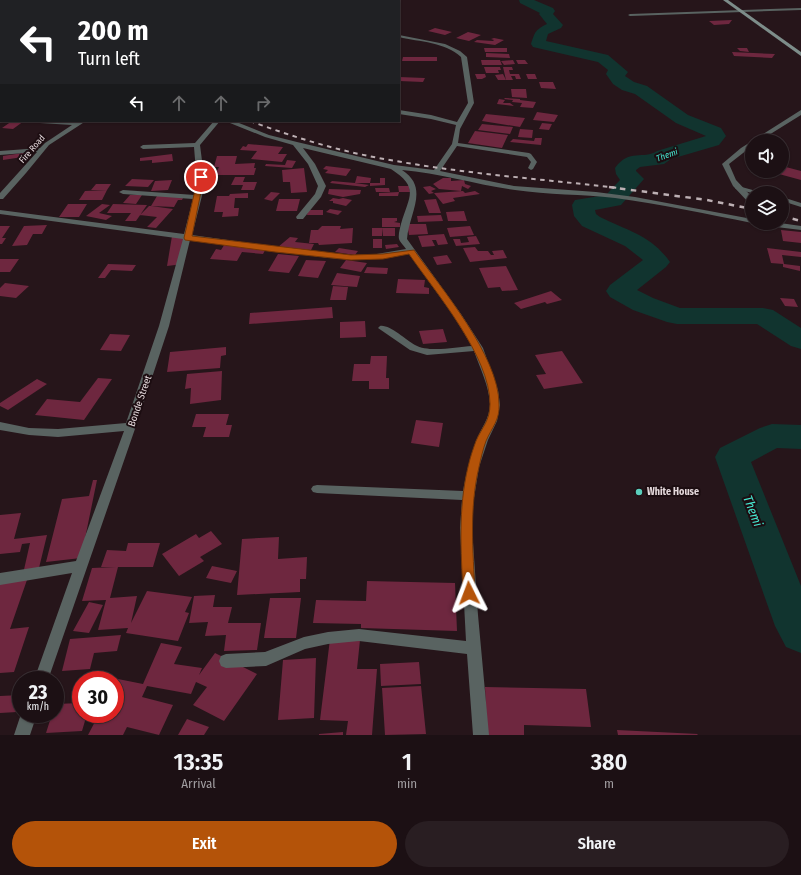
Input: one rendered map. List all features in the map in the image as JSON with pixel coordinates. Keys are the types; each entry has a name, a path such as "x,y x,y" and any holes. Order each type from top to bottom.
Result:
{"street":[{"path":"726,0 801,54"},
{"path":"630,15 801,9"},
{"path":"400,37 451,48 460,52 464,57 471,103 457,129 455,144 436,172"},
{"path":"400,112 431,117 459,124"},
{"path":"766,134 801,112"},
{"path":"60,122 80,123"},
{"path":"143,148 197,145 216,122"},
{"path":"231,122 267,136 295,144 393,167 436,172 502,186 539,191 596,194 648,201 745,220"},
{"name":"Fire Road","path":"0,197 52,139 80,123"},
{"path":"295,144 307,158 322,186 318,195 300,217"},
{"path":"455,144 529,155 534,162 531,168"},
{"name":"Bonde Street","path":"44,671 132,426 158,346 188,238 201,177 197,145"},
{"path":"745,148 726,164 730,177 745,194"},
{"path":"0,153 42,150"},
{"path":"393,167 402,171 408,177 414,190 413,204 403,226 403,239 478,348 493,390 495,405 492,421 482,440 473,467 466,528 481,735"},
{"path":"123,192 197,197"},
{"path":"0,212 90,223 275,250 351,258 383,256 411,251"},
{"path":"789,222 801,227"},
{"path":"789,226 801,227"},
{"path":"383,328 413,348 427,352 478,348"},
{"path":"0,426 33,432 53,433 132,426"},
{"path":"317,490 469,496"},
{"path":"0,579 81,566"},
{"path":"226,661 266,659 304,644 328,638 359,635 474,648"},
{"path":"22,735 26,723"}],"lane":[{"path":"738,188 745,190"},
{"path":"789,201 801,205"}],"building":[{"path":"732,20 729,24 714,25 709,21"},
{"path":"435,28 452,32 445,35 428,31"},
{"path":"468,32 481,35 469,41 456,38"},
{"path":"494,38 504,40 495,45 474,42 477,40 493,41 494,40 491,39"},
{"path":"484,48 507,48 507,52 485,52"},
{"path":"737,48 747,48 749,52 740,51"},
{"path":"732,52 775,54 772,58 734,56"},
{"path":"486,53 509,54 510,58 486,57"},
{"path":"403,57 437,57 437,61 402,61"},
{"path":"481,60 500,60 502,65 482,65"},
{"path":"513,60 515,64 504,65 501,61"},
{"path":"516,60 525,60 528,64 518,64"},
{"path":"484,67 500,67 501,70 498,70 499,73 486,73"},
{"path":"503,67 512,67 513,70 509,70 510,74 519,74 521,79 516,79 515,76 511,76 513,80 506,80"},
{"path":"475,74 485,74 486,77 477,79"},
{"path":"503,74 506,80 498,80 495,75"},
{"path":"526,74 535,74 537,79 528,79"},
{"path":"400,77 425,78 423,82 400,81"},
{"path":"539,82 553,82 556,89 541,88"},
{"path":"511,89 526,89 527,98 512,97"},
{"path":"499,99 505,100 503,103 510,103 514,106 497,104"},
{"path":"504,99 536,102 533,108 520,107 522,103 512,102 513,100"},
{"path":"537,112 558,115 554,122 533,120"},
{"path":"486,114 525,118 520,127 482,121"},
{"path":"11,122 23,122 13,129 2,128"},
{"path":"542,123 552,124 549,130 539,129"},
{"path":"482,124 513,127 510,134 478,130"},
{"path":"520,129 533,130 532,138 518,137"},
{"path":"475,131 508,135 502,148 468,143"},
{"path":"535,138 542,138 541,145 510,142 513,139 534,141"},
{"path":"248,144 283,147 278,154 287,154 282,162 251,159 257,151 240,150 243,146 246,147"},
{"path":"29,152 29,156 3,160 3,156"},
{"path":"172,154 173,161 152,163 152,160 140,161 140,158"},
{"path":"217,156 237,156 235,164 255,163 254,168 256,168 254,175 212,175 219,167 214,167"},
{"path":"287,160 296,161 292,168 265,166 266,164 285,165"},
{"path":"326,166 351,169 346,176 325,173 328,170 323,169"},
{"path":"304,168 307,192 291,193 290,182 283,182 282,170"},
{"path":"789,168 801,171 801,180 789,177"},
{"path":"357,176 371,178 370,183 355,183"},
{"path":"235,177 245,177 243,182 257,182 254,190 241,190 243,185 231,185"},
{"path":"380,178 385,178 385,185 370,186 370,183 380,183"},
{"path":"443,178 451,178 451,181 464,180 465,184 471,186 468,189 462,186 461,191 439,189 433,184"},
{"path":"132,179 154,180 148,187 125,186"},
{"path":"172,180 168,190 151,191 155,181"},
{"path":"332,181 369,185 365,187 330,183"},
{"path":"96,184 111,184 107,190 91,190"},
{"path":"398,186 409,186 410,192 399,192"},
{"path":"430,186 436,189 431,191 434,193 429,194 423,187"},
{"path":"375,188 389,188 390,192 376,192"},
{"path":"329,189 361,190 360,194 343,197 328,194"},
{"path":"107,190 102,200 79,200 85,191"},
{"path":"463,191 465,193 475,191 480,194 453,198 455,201 443,204 434,193"},
{"path":"271,192 280,193 272,201 264,199"},
{"path":"399,192 398,196 379,196 379,193"},
{"path":"248,193 248,198 235,198 234,208 239,208 238,216 222,217 223,212 214,212 217,196"},
{"path":"130,195 142,195 136,204 123,203"},
{"path":"157,196 184,196 182,200 178,200 174,207 151,206"},
{"path":"333,198 352,200 346,206 329,201"},
{"path":"279,199 300,199 297,211 276,211"},
{"path":"436,199 441,213 429,213 424,200"},
{"path":"68,204 87,204 79,217 59,217"},
{"path":"102,204 110,205 99,213 112,216 106,220 86,216"},
{"path":"113,204 147,205 136,221 125,221 131,213 107,213"},
{"path":"149,206 173,209 156,228 147,227 157,217 140,215"},
{"path":"330,209 342,211 338,215 326,212"},
{"path":"308,210 323,210 323,215 307,215"},
{"path":"464,211 467,221 448,221 446,212"},
{"path":"441,215 443,221 418,222 417,216"},
{"path":"382,218 397,218 397,221 394,222 400,223 400,227 382,227"},
{"path":"407,224 426,224 428,234 409,235"},
{"path":"47,225 42,234 33,234 27,245 12,246 24,226"},
{"path":"0,226 10,226 2,238 6,238 2,244 0,244"},
{"path":"322,226 341,226 340,229 353,228 352,243 319,245 318,243 309,243 311,230 318,230"},
{"path":"470,226 474,235 450,237 447,228"},
{"path":"372,228 382,228 382,236 372,236"},
{"path":"382,228 395,228 395,236 383,236"},
{"path":"781,230 801,232 801,243 783,241"},
{"path":"444,234 448,244 438,245 436,240 432,240 435,246 422,247 418,236"},
{"path":"188,235 183,264 167,266 172,236"},
{"path":"476,236 480,244 456,246 453,239 460,239 461,243 469,242 467,237"},
{"path":"290,237 298,238 295,242 314,244 311,250 278,247"},
{"path":"373,239 382,239 382,248 373,248"},
{"path":"226,242 268,245 263,254 242,252 237,261 210,259 216,249 221,250"},
{"path":"397,244 399,247 386,249 385,245"},
{"path":"475,247 478,251 488,251 491,255 494,255 492,251 503,250 507,258 470,262 463,248"},
{"path":"339,248 358,251 355,255 335,252"},
{"path":"767,248 801,252 801,257 782,255 784,264 800,266 800,271 783,267 783,264 771,263"},
{"path":"278,254 299,256 289,273 268,271"},
{"path":"447,255 452,263 437,265 433,257"},
{"path":"0,259 19,259 10,272 0,272"},
{"path":"306,260 326,261 318,278 298,276"},
{"path":"346,260 367,263 361,272 340,268"},
{"path":"108,264 136,265 132,271 111,270 105,278 98,278"},
{"path":"506,266 518,290 502,291 500,287 488,288 479,268"},
{"path":"367,267 388,268 387,274 364,273"},
{"path":"337,273 360,276 357,287 331,285"},
{"path":"398,279 425,280 424,287 429,288 429,294 396,293"},
{"path":"5,283 29,286 16,298 0,296 0,288"},
{"path":"333,286 348,287 346,300 330,300"},
{"path":"551,291 562,300 547,304 545,302 521,309 514,303"},
{"path":"780,298 794,299 798,307 785,306"},
{"path":"332,307 333,318 249,324 250,313"},
{"path":"365,321 366,337 340,338 340,322"},
{"path":"443,329 447,342 423,344 419,331"},
{"path":"110,334 130,335 121,351 100,350"},
{"path":"226,347 226,355 221,356 220,368 167,372 170,352"},
{"path":"562,351 583,383 544,389 536,375 546,374 535,355"},
{"path":"371,356 387,356 386,378 389,378 389,389 369,389 369,381 352,381 354,364 370,364"},
{"path":"222,371 221,400 190,404 191,388 185,389 187,374"},
{"path":"98,378 112,379 84,420 35,415 47,399 80,402"},
{"path":"37,379 47,384 8,410 0,406 0,403"},
{"path":"196,414 229,414 226,425 232,425 229,437 203,437 206,427 192,427"},
{"path":"416,420 443,423 439,447 411,443"},
{"path":"93,480 97,480 81,558 46,562 62,499 89,496"},
{"path":"21,513 14,539 47,535 38,572 23,574 30,543 22,544 20,552 0,554 0,515"},
{"path":"211,531 222,544 200,557 204,561 179,576 162,554 196,534 199,538"},
{"path":"279,537 278,559 307,557 306,579 300,579 300,592 237,595 242,539"},
{"path":"128,543 160,543 153,567 118,567 110,598 137,596 131,623 147,591 192,597 185,612 189,613 178,641 126,633 128,628 98,630 106,600 82,601 92,568 116,567 101,567 107,550 126,551"},
{"path":"212,566 237,571 231,583 206,578"},
{"path":"28,577 10,629 29,627 14,671 0,673 0,578"},
{"path":"367,581 455,583 457,631 361,628 361,624 313,623 316,600 366,601"},
{"path":"215,595 213,607 232,607 228,623 261,623 257,650 224,651 226,635 205,636 208,622 189,623 194,596"},
{"path":"270,598 301,598 296,638 264,638"},
{"path":"89,602 103,605 89,633 73,631"},
{"path":"121,635 117,651 94,653 90,669 62,671 70,639"},
{"path":"330,639 360,640 357,669 377,669 372,735 346,735 348,721 320,720"},
{"path":"161,643 182,647 174,664 202,668 199,675 215,653 257,674 224,721 193,705 207,687 196,682 191,694 147,686 142,697 173,705 159,735 127,727 123,735 88,735 94,723 124,723 124,680 143,684"},
{"path":"316,658 314,718 278,720 283,660"},
{"path":"419,662 421,684 381,686 380,664"},
{"path":"421,686 426,734 385,735 382,688"},
{"path":"485,687 586,689 591,727 524,725 524,735 487,735"},
{"path":"12,695 12,712 0,713 0,696"},
{"path":"72,703 72,723 84,723 82,731 46,733 49,723 64,723 64,704"},
{"path":"187,719 209,727 204,735 178,735"},
{"path":"617,730 698,734 618,735"},
{"path":"343,732 343,735 319,735 319,734"}],"waterway":[{"name":"Themi","path":"525,0 548,11 546,14 556,25 542,32 538,44 603,58 620,72 614,74 619,80 628,86 641,90 682,119 714,132 716,136 712,141 664,155 657,160 634,161 625,168 626,174 633,179 613,200 583,205 584,214 590,221 641,245 657,262 619,291 643,304 677,316 763,316 801,340"},
{"name":"Themi","path":"801,437 772,436 732,457 796,626 801,634"}],"railway":[{"path":"253,122 319,144 390,160 476,173 611,187"},
{"path":"611,187 618,188"},
{"path":"611,187 707,200 745,208"},
{"path":"789,218 801,221"}],"place":[{"name":"White House","path":"639,492"}],"route":[{"path":"201,177 201,184 192,214 188,238 275,250 351,258 383,256 411,251 468,332 484,361 493,390 495,405 492,421 482,440 473,467 467,504 466,528 469,593"}]}
